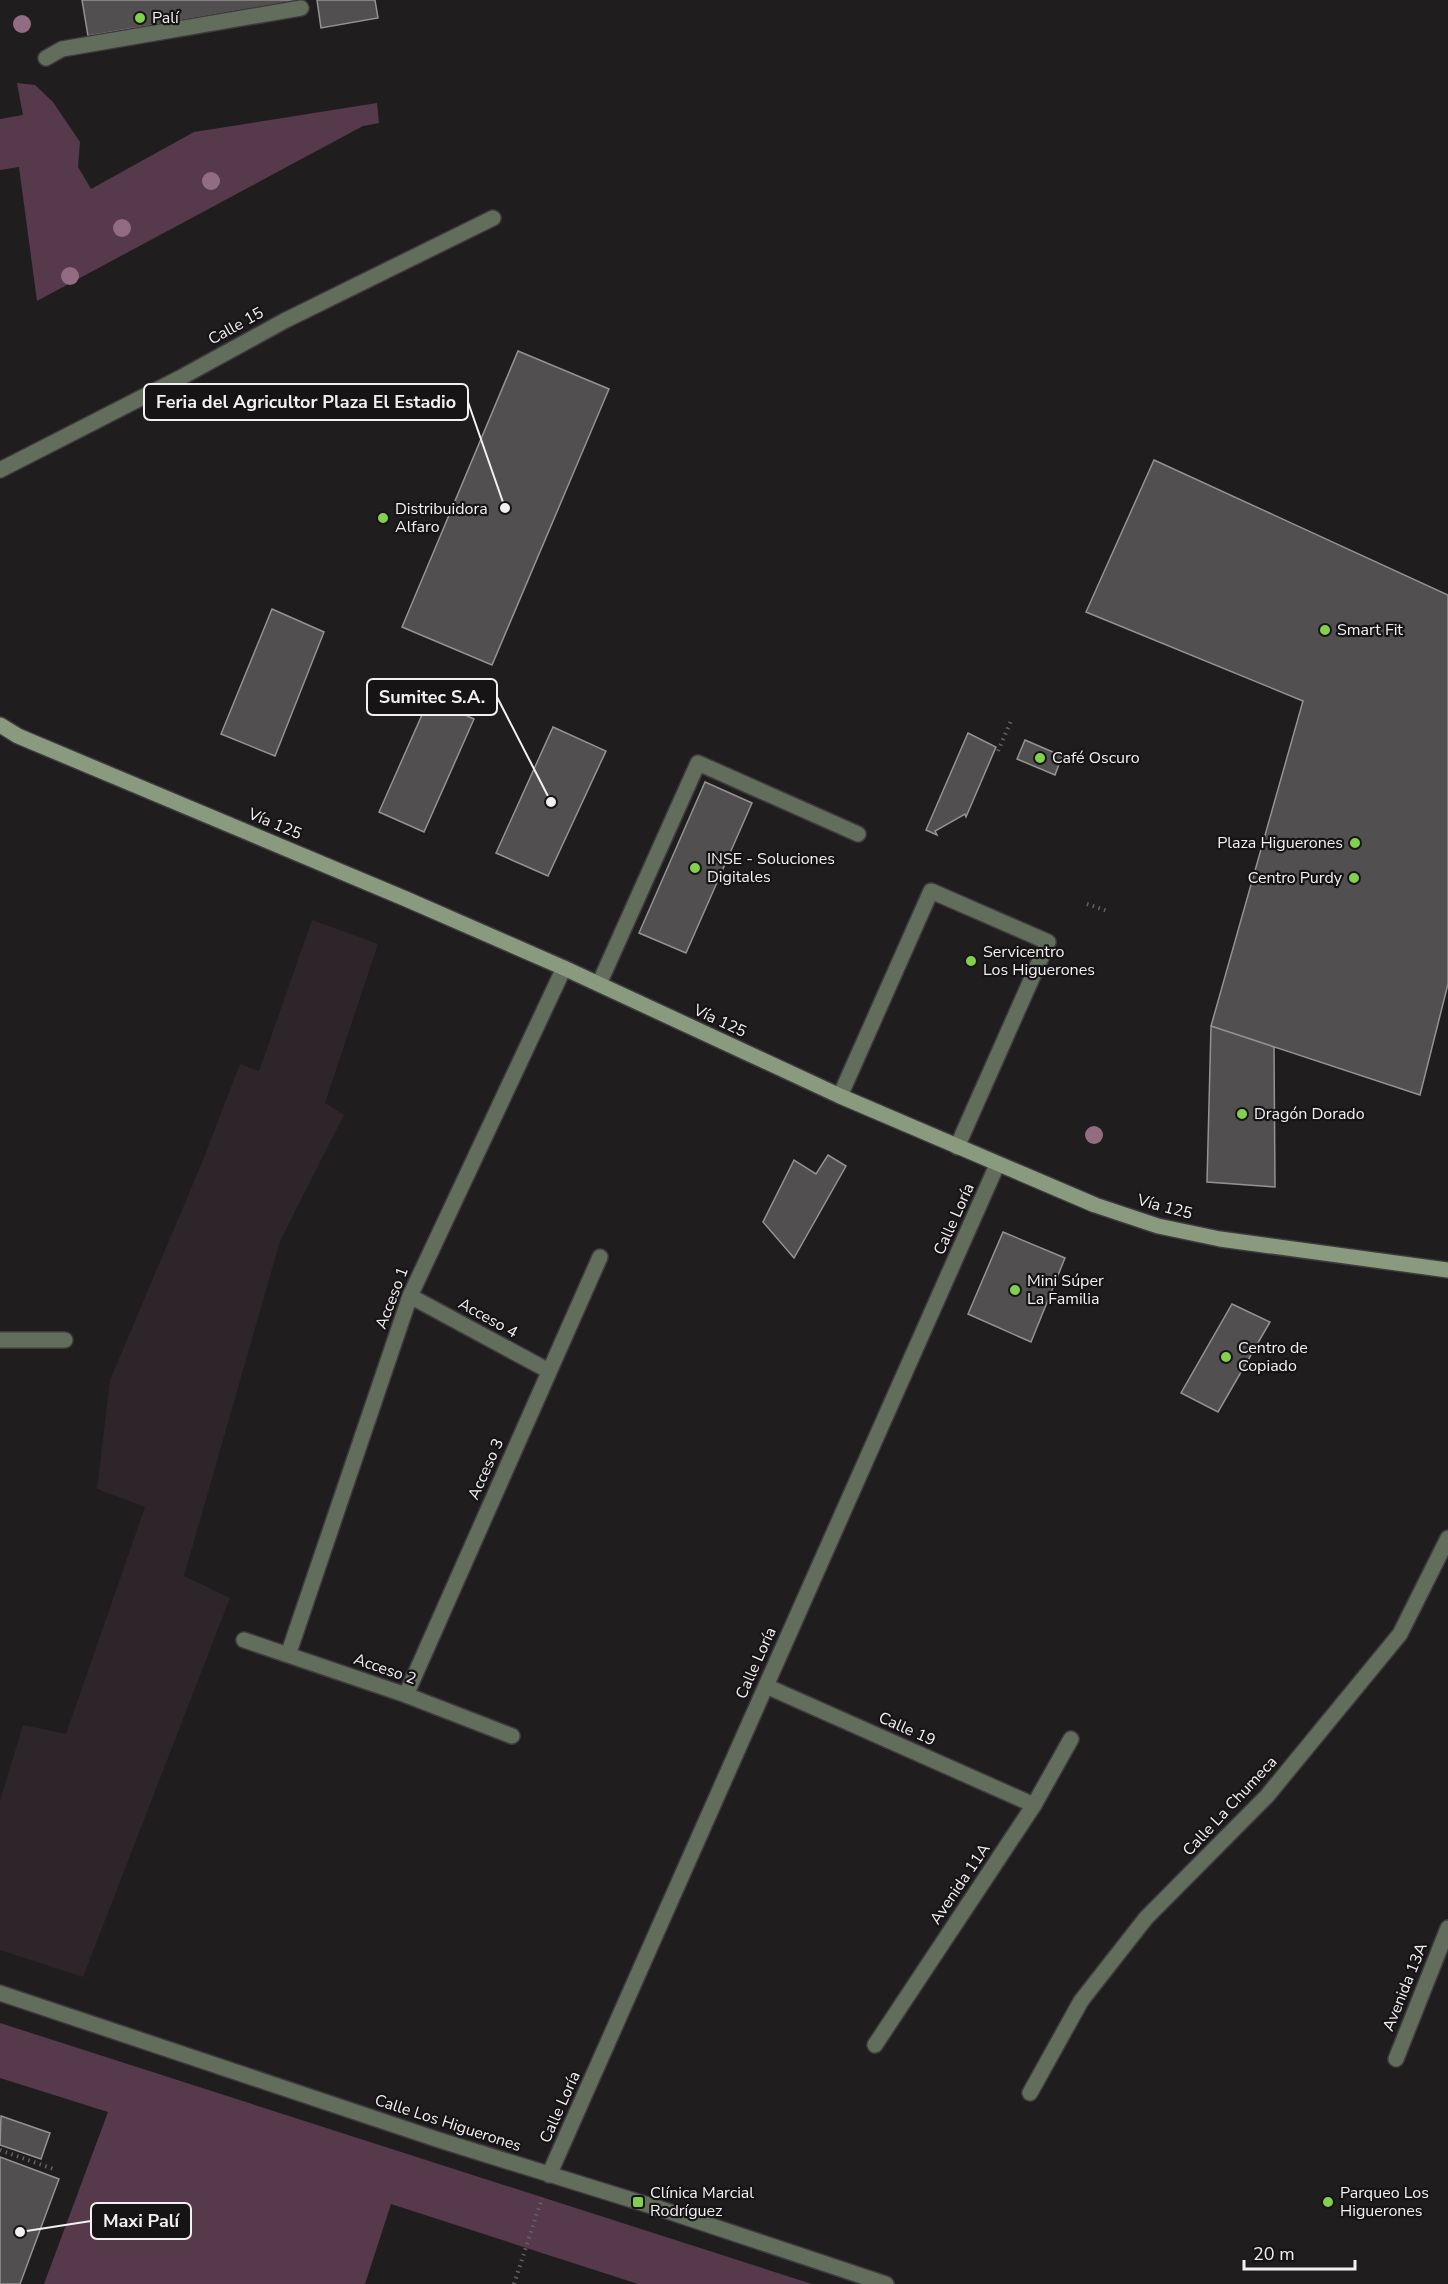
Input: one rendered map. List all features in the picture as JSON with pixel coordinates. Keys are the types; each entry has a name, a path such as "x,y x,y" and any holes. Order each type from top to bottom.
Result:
{"main road":[{"name":"Vía 125","path":"0,725 18,736 564,968 840,1096 1095,1205 1158,1226 1220,1239 1448,1270"}],"street":[{"path":"46,58 62,49 301,8"},
{"name":"Calle 15","path":"0,470 180,378 284,321 493,219"},
{"path":"599,984 698,763 858,834"},
{"path":"840,1096 931,891 1048,942 957,1147"},
{"name":"Acceso 1","path":"288,1655 410,1296 564,968"},
{"name":"Calle Loría","path":"549,2175 997,1165"},
{"name":"Acceso 3","path":"406,1695 600,1257"},
{"name":"Acceso 4","path":"410,1296 549,1371"},
{"path":"0,1340 65,1340"},
{"name":"Calle La Chumeca","path":"1030,2093 1081,2001 1146,1918 1267,1796 1400,1634 1448,1538"},
{"name":"Acceso 2","path":"244,1640 406,1695 512,1736"},
{"name":"Calle 19","path":"766,1686 1034,1805"},
{"name":"Avenida 11A","path":"875,2045 1034,1805 1071,1739"},
{"name":"Avenida 13A","path":"1396,2059 1448,1928"},
{"name":"Calle Los Higuerones","path":"0,1993 439,2140 658,2208 886,2284"}],"path":[{"path":"998,751 1011,721"},
{"path":"1087,904 1107,912"},
{"path":"0,2150 56,2170"},
{"path":"514,2284 549,2175"}],"shaded area":[{"path":"17,83 35,85 53,102 80,142 78,167 91,189 194,132 377,103 379,123 363,126 37,301 19,167 0,170 0,119 23,115"},
{"path":"312,920 378,944 325,1103 344,1115 280,1241 184,1576 230,1598 83,1977 0,1950 0,1801 23,1725 66,1734 145,1507 97,1489 110,1380 201,1165 240,1064 259,1071"},
{"path":"0,2023 812,2284 638,2284 391,2204 365,2284 44,2284 108,2112 0,2078"}],"building":[{"name":"Palí","path":"82,0 301,0 88,36"},
{"path":"317,0 375,0 378,18 321,28"},
{"path":"518,351 609,389 492,665 402,627"},
{"name":"Plaza Higuerones","path":"1154,460 1448,595 1448,984 1420,1095 1211,1026 1303,701 1086,612"},
{"path":"272,609 324,632 275,756 221,734"},
{"path":"429,699 474,719 424,832 379,812"},
{"path":"553,727 606,751 548,876 496,853"},
{"path":"968,733 996,747 966,817 965,814 935,831 937,835 926,830"},
{"name":"Café Oscuro","path":"1025,740 1062,756 1055,775 1017,759"},
{"name":"INSE - Soluciones Digitales","path":"705,782 752,803 686,953 639,933"},
{"name":"Dragón Dorado","path":"1211,1026 1274,1047 1275,1187 1207,1182"},
{"path":"828,1155 846,1166 794,1258 763,1222 794,1160 816,1174"},
{"name":"Mini Súper La Familia","path":"1003,1232 1065,1258 1031,1342 968,1314"},
{"name":"Centro de Copiado","path":"1232,1304 1270,1322 1218,1412 1181,1393"},
{"path":"1,2116 50,2133 41,2159 0,2145"},
{"path":"0,2157 59,2179 20,2284 0,2284"}],"place":[{"name":"Palí","path":"140,18"},
{"name":"Feria del Agricultor Plaza El Estadio","path":"505,508"},
{"name":"Distribuidora Alfaro","path":"383,518"},
{"name":"Smart Fit","path":"1325,630"},
{"name":"Café Oscuro","path":"1040,758"},
{"name":"Sumitec S.A.","path":"551,802"},
{"name":"Plaza Higuerones","path":"1355,843"},
{"name":"INSE - Soluciones Digitales","path":"695,868"},
{"name":"Centro Purdy","path":"1354,878"},
{"name":"Servicentro Los Higuerones","path":"971,961"},
{"name":"Dragón Dorado","path":"1242,1114"},
{"name":"Mini Súper La Familia","path":"1015,1290"},
{"name":"Centro de Copiado","path":"1226,1357"},
{"name":"Clínica Marcial Rodríguez","path":"638,2202"},
{"name":"Parqueo Los Higuerones","path":"1328,2202"},
{"name":"Maxi Palí","path":"20,2232"}]}
